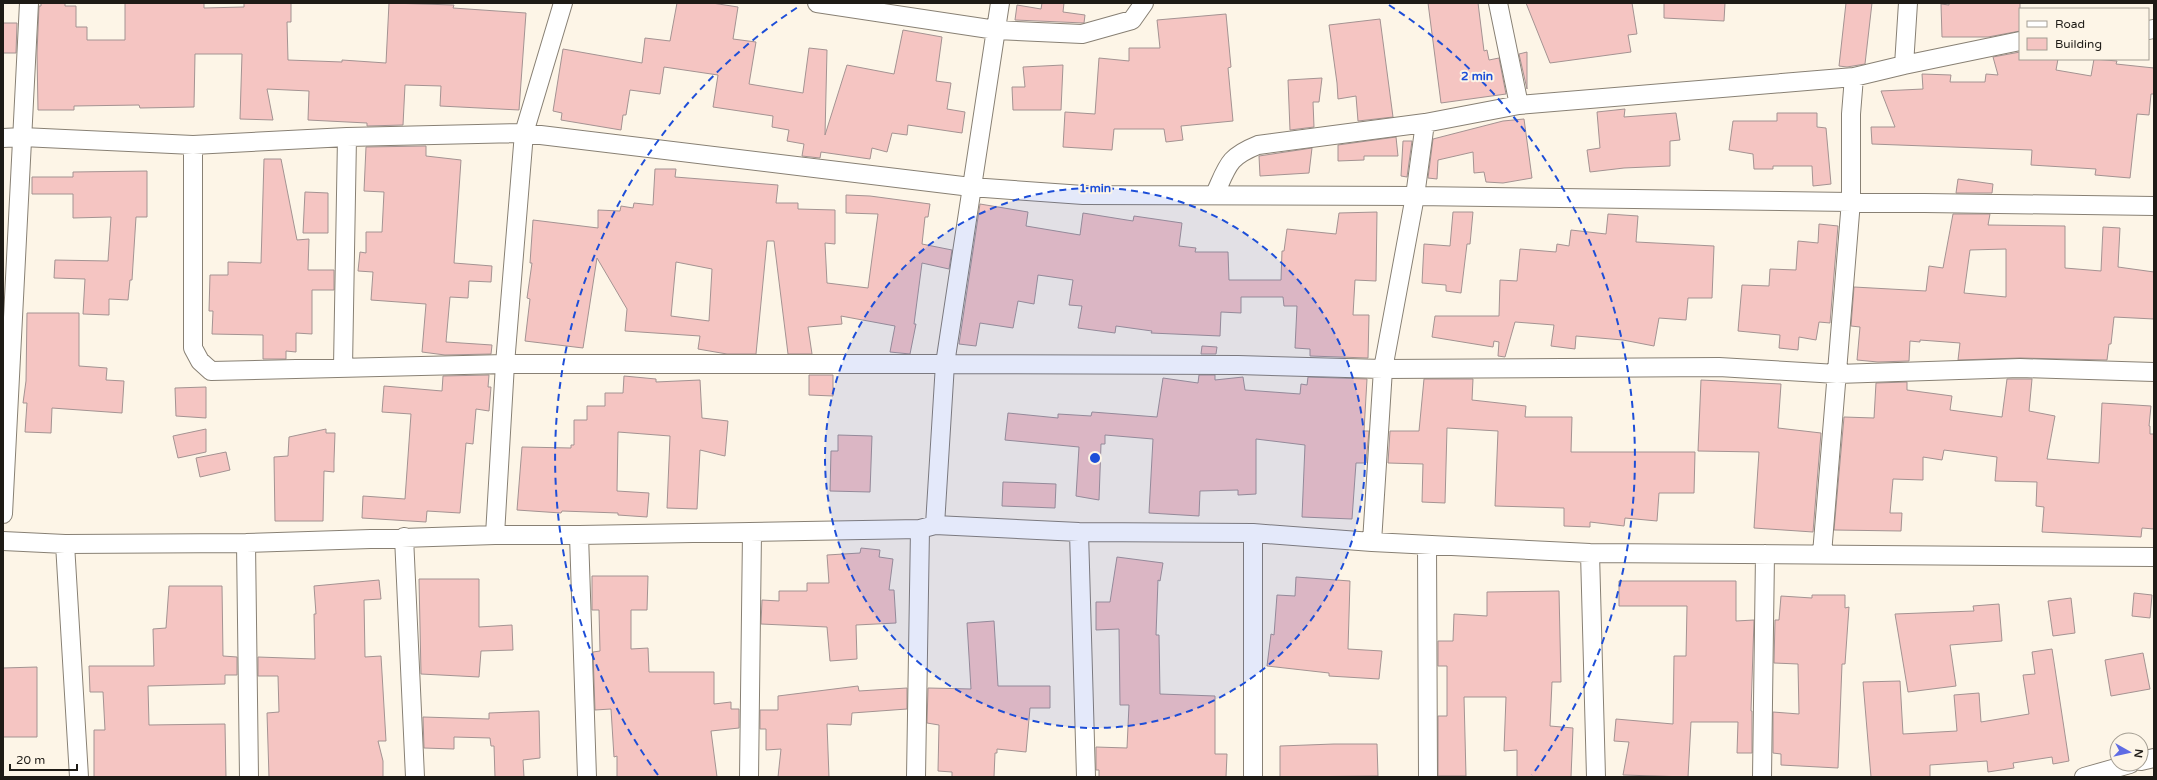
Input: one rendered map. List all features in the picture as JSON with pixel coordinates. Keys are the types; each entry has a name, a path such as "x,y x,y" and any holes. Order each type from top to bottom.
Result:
{"street":[{"path":"3,514 29,3"},
{"path":"495,534 505,364 524,133 563,3"},
{"path":"817,3 996,30 1082,34 1132,20 1144,3"},
{"path":"916,777 928,527 945,364 1000,3"},
{"path":"1498,3 1519,105"},
{"path":"1904,65 1908,3"},
{"path":"1215,194 1230,161 1243,151 1258,145 1425,123 1519,105 1854,77 2019,41"},
{"path":"1822,554 1851,201 1851,114 1854,77"},
{"path":"1372,542 1383,369 1415,196 1425,123"},
{"path":"3,138 22,137 193,145 347,137 524,133 971,187 1083,195 1215,194 1415,196 2154,206"},
{"path":"344,367 347,137"},
{"path":"193,145 193,348 200,361 211,371 505,364 945,364 1238,365 1383,369 1719,367 1837,374 2020,368 2154,372"},
{"path":"3,541 64,544 246,543 495,534 579,535 928,527 1079,532 1253,533 1372,542 1590,553 2154,557"},
{"path":"749,777 752,532"},
{"path":"1079,532 1086,777"},
{"path":"1253,533 1253,777"},
{"path":"579,535 587,777"},
{"path":"404,537 415,777"},
{"path":"246,543 249,777"},
{"path":"64,544 78,777"},
{"path":"1427,545 1428,777"},
{"path":"1590,553 1596,777"},
{"path":"1762,777 1765,554"},
{"path":"2084,777 2109,770"}],"building":[{"path":"41,3 65,3 65,6 76,6 76,27 87,27 87,40 125,40 125,3 204,3 204,8 244,7 244,3 291,3 291,22 287,22 288,60 342,62 342,60 386,63 389,3 454,5 453,8 526,13 519,110 440,106 441,86 405,85 403,125 367,126 367,123 308,120 309,91 267,89 273,120 240,119 242,54 195,54 194,107 140,108 139,105 74,106 74,110 38,110 37,53 39,6 41,6"},
{"path":"677,3 712,3 738,7 733,39 756,42 749,84 803,93 809,48 827,50 825,135 847,65 894,74 903,30 942,37 936,81 951,83 947,109 965,112 962,133 908,125 907,135 892,133 887,152 872,148 870,159 821,152 820,158 802,156 804,144 787,141 789,130 772,127 773,116 713,107 718,75 664,67 660,94 630,90 626,115 623,115 621,130 561,120 562,113 553,111 563,49 642,63 645,38 670,41"},
{"path":"1042,3 1064,3 1063,12 1085,15 1084,23 1015,20 1017,5 1041,9"},
{"path":"1428,3 1478,3 1484,51 1487,50 1489,60 1499,58 1506,94 1441,103"},
{"path":"1526,3 1632,3 1637,34 1628,35 1631,52 1550,63"},
{"path":"1664,3 1725,3 1724,21 1664,18"},
{"path":"1846,3 1872,3 1865,64 1847,67 1839,66"},
{"path":"1949,3 2020,3 2019,31 1988,37 1942,37 1941,4 1949,5"},
{"path":"1226,14 1231,67 1228,68 1233,121 1181,126 1183,140 1166,142 1164,129 1114,129 1112,150 1063,147 1065,112 1095,114 1099,58 1129,61 1129,48 1160,48 1157,20"},
{"path":"1380,19 1393,117 1358,121 1356,96 1338,99 1329,25"},
{"path":"3,23 17,23 16,53 3,53"},
{"path":"1527,52 1527,89 1519,54"},
{"path":"2019,52 2019,60 2058,60 2056,70 2091,76 2094,60 2117,61 2116,64 2154,68 2154,94 2151,94 2149,115 2137,114 2130,178 2095,175 2096,169 2031,165 2032,150 1872,144 1871,127 1895,127 1881,91 1923,89 1922,74 1951,75 1950,82 1985,82 1986,74 1998,75 1993,57"},
{"path":"1063,65 1061,110 1013,110 1012,87 1025,87 1023,67"},
{"path":"1322,78 1319,102 1313,102 1314,127 1290,130 1288,80"},
{"path":"1625,109 1624,117 1676,113 1680,140 1670,141 1670,166 1624,168 1590,172 1587,150 1600,148 1597,112"},
{"path":"1777,113 1817,113 1817,127 1826,128 1831,184 1813,186 1812,166 1773,166 1773,169 1754,169 1753,154 1729,150 1733,121 1777,121"},
{"path":"1524,119 1532,178 1503,183 1486,182 1484,172 1474,173 1473,152 1438,160 1437,179 1428,178 1433,139 1503,121"},
{"path":"1396,137 1398,156 1364,156 1364,160 1338,161 1338,145"},
{"path":"1403,141 1412,141 1407,177 1401,176"},
{"path":"426,146 426,156 461,160 454,263 492,266 491,282 469,281 468,298 450,297 446,342 492,345 491,354 445,355 422,352 426,304 371,300 373,272 358,271 360,252 366,253 366,232 382,232 384,192 364,191 366,147"},
{"path":"1312,148 1309,173 1260,176 1259,156"},
{"path":"264,159 281,159 297,240 309,239 308,270 334,270 334,290 312,290 312,334 296,333 296,352 286,351 286,359 263,359 263,335 212,334 213,311 209,311 210,275 228,275 228,262 261,263"},
{"path":"655,169 676,169 675,177 778,185 776,203 798,203 798,209 835,210 835,244 825,243 827,283 868,288 878,214 846,213 846,195 870,196 930,204 928,217 925,217 922,244 952,250 949,269 922,263 914,324 916,324 910,354 890,352 895,326 841,316 842,324 808,327 812,354 788,354 774,241 767,241 756,354 727,354 698,349 700,336 625,331 627,309 597,258 583,348 525,341 530,299 527,298 532,263 530,263 533,220 598,228 598,210 620,211 621,206 633,208 634,203 653,205","holes":["676,262 712,269 709,321 671,316"]},
{"path":"147,171 147,217 136,217 132,280 130,280 128,300 109,299 109,315 83,314 85,279 54,278 55,260 108,261 111,217 73,218 73,194 32,194 32,177 73,177 73,172"},
{"path":"1958,179 1993,184 1992,193 1956,193"},
{"path":"305,192 328,193 328,233 303,233"},
{"path":"980,204 1028,212 1026,226 1080,235 1083,213 1133,221 1134,216 1182,223 1179,246 1196,248 1195,252 1228,252 1229,280 1281,280 1282,251 1284,251 1287,229 1336,234 1339,213 1377,212 1376,281 1355,280 1353,315 1369,315 1368,358 1310,356 1310,349 1295,348 1297,306 1284,306 1283,297 1241,297 1241,313 1221,312 1220,336 1151,333 1152,331 1116,326 1115,333 1078,328 1082,306 1069,305 1073,280 1038,275 1034,304 1018,301 1013,328 980,323 976,346 959,344"},
{"path":"1453,212 1473,212 1470,244 1467,244 1461,293 1446,291 1446,285 1422,283 1424,244 1450,246"},
{"path":"1608,214 1638,216 1636,242 1714,246 1712,298 1688,298 1686,320 1659,318 1654,346 1623,340 1576,336 1575,349 1551,346 1554,325 1515,322 1505,357 1498,356 1499,342 1494,341 1493,347 1432,337 1435,316 1499,316 1500,280 1517,281 1520,249 1556,252 1557,244 1569,246 1571,230 1606,234"},
{"path":"1953,214 1990,214 1988,225 2065,226 2065,268 2101,271 2103,227 2120,228 2118,267 2154,272 2154,319 2114,317 2111,344 2109,344 2107,360 2020,358 1958,360 1960,343 1920,340 1920,342 1910,341 1909,361 1878,362 1857,360 1860,327 1851,326 1854,287 1926,291 1929,266 1943,268","holes":["2006,249 2006,297 1964,293 1970,250"]},
{"path":"1819,224 1838,226 1830,323 1819,322 1816,340 1799,337 1798,350 1779,348 1780,335 1738,331 1742,285 1769,286 1770,269 1796,270 1798,241 1818,243"},
{"path":"27,313 79,313 79,366 107,368 106,380 124,381 122,413 52,408 51,433 25,432 27,403 23,403 26,381"},
{"path":"1202,346 1217,347 1216,354 1201,354"},
{"path":"489,375 488,387 491,387 489,411 476,409 473,444 466,443 460,513 427,511 426,522 362,518 363,496 405,499 411,414 382,412 384,386 442,391 443,376"},
{"path":"809,375 833,375 833,396 809,395"},
{"path":"1199,375 1215,375 1215,380 1243,377 1245,390 1300,394 1301,384 1307,385 1308,377 1367,379 1364,431 1369,431 1366,463 1356,463 1352,519 1302,517 1305,445 1256,439 1256,494 1238,495 1238,490 1200,491 1199,516 1149,513 1153,439 1105,435 1105,444 1101,444 1099,500 1076,496 1079,447 1005,440 1008,413 1058,418 1058,414 1091,416 1092,412 1157,417 1163,378 1198,383"},
{"path":"624,376 656,379 656,382 700,380 702,418 728,421 725,456 700,450 697,509 667,508 670,436 618,432 617,491 649,493 647,517 618,515 618,513 562,511 561,513 517,510 522,447 571,448 571,445 574,445 574,420 587,420 587,406 605,406 605,393 623,393"},
{"path":"1424,379 1473,379 1472,400 1526,406 1525,417 1572,417 1571,452 1695,452 1694,493 1659,493 1657,521 1625,518 1624,526 1590,522 1590,527 1564,526 1564,508 1495,506 1498,431 1447,428 1445,503 1422,502 1423,464 1388,463 1390,431 1419,431"},
{"path":"2007,379 2032,379 2029,411 2055,416 2047,459 2099,463 2102,403 2151,406 2149,426 2150,434 2154,434 2154,529 2142,528 2141,537 2042,532 2044,507 2036,506 2037,482 1995,481 1997,457 1944,450 1942,460 1923,457 1923,480 1893,479 1890,513 1902,513 1901,531 1834,530 1844,417 1874,418 1876,383 1907,382 1907,390 1952,396 1950,410 2002,417"},
{"path":"1701,380 1781,384 1778,428 1821,433 1813,532 1754,528 1759,452 1698,451"},
{"path":"206,387 206,418 176,416 175,388"},
{"path":"206,429 206,452 178,458 173,436"},
{"path":"326,429 326,433 335,433 334,472 324,471 323,521 275,521 274,457 288,456 289,437"},
{"path":"838,435 872,436 870,492 830,491 831,451 838,451"},
{"path":"226,452 230,470 200,477 196,458"},
{"path":"1003,482 1056,484 1055,508 1002,506"},
{"path":"861,548 880,550 879,557 893,559 889,590 894,590 896,623 856,625 857,659 830,661 827,627 761,624 762,600 779,601 779,591 807,591 807,583 829,583 827,555 860,553"},
{"path":"1117,557 1163,563 1160,581 1158,580 1156,635 1159,635 1160,694 1215,696 1215,754 1227,754 1226,777 1099,777 1099,770 1096,770 1096,747 1127,748 1129,705 1120,705 1119,629 1096,630 1096,602 1110,602"},
{"path":"592,576 648,576 647,610 631,610 631,649 648,648 649,672 714,672 714,704 731,702 731,709 739,709 739,728 711,731 717,777 617,777 617,756 614,757 611,709 595,710 593,652 600,651 599,610 592,610"},
{"path":"1296,577 1350,581 1348,649 1382,651 1379,679 1329,676 1329,673 1267,666 1271,634 1274,635 1277,595 1295,596"},
{"path":"419,579 479,579 479,627 512,625 513,650 481,651 479,677 421,674"},
{"path":"379,580 381,599 364,600 365,657 381,656 386,741 378,741 383,761 383,777 269,777 267,713 279,712 278,676 258,676 258,657 315,659 314,614 316,614 314,586"},
{"path":"1619,581 1736,581 1736,621 1754,620 1751,711 1752,753 1737,753 1738,722 1691,722 1688,777 1623,775 1629,742 1614,741 1616,719 1673,724 1674,656 1686,656 1687,606 1619,606"},
{"path":"169,586 222,586 223,656 237,657 237,675 225,675 225,684 148,686 149,725 225,724 226,777 94,777 94,730 105,730 103,692 90,692 89,666 154,666 153,629 166,628"},
{"path":"1559,591 1561,682 1552,682 1550,726 1573,728 1571,777 1517,777 1517,750 1504,751 1506,697 1464,697 1466,776 1438,776 1438,716 1447,716 1447,666 1438,666 1438,641 1453,641 1454,614 1487,616 1487,592"},
{"path":"2134,593 2152,595 2150,618 2132,616"},
{"path":"1812,595 1845,595 1845,608 1849,607 1845,664 1842,664 1838,768 1781,765 1781,754 1773,753 1773,712 1799,714 1798,664 1774,663 1775,620 1779,620 1781,596 1812,598"},
{"path":"2071,598 2075,633 2053,636 2048,601"},
{"path":"1999,604 2002,641 1950,645 1956,686 1908,692 1895,614 1974,611 1973,606"},
{"path":"994,621 998,686 1050,686 1050,708 1030,708 1026,752 997,749 997,753 995,753 994,777 952,777 952,772 938,771 939,725 927,723 928,688 971,689 967,623"},
{"path":"2052,649 2069,761 2053,764 2052,757 2013,763 2014,768 1988,772 1987,761 1930,765 1930,777 1871,777 1863,682 1900,681 1903,734 1957,731 1954,695 1979,693 1981,722 2029,714 2023,675 2035,674 2032,652"},
{"path":"2143,653 2150,689 2111,696 2105,660"},
{"path":"37,667 37,737 3,737 3,668"},
{"path":"858,686 859,691 907,688 907,709 852,713 851,725 827,724 829,777 778,777 781,749 766,750 766,729 760,729 760,710 778,710 778,696"},
{"path":"539,711 540,758 523,760 524,777 495,777 494,746 491,746 490,738 454,737 454,749 424,748 423,717 489,719 489,713"},
{"path":"1377,744 1378,776 1280,777 1280,746"}]}
